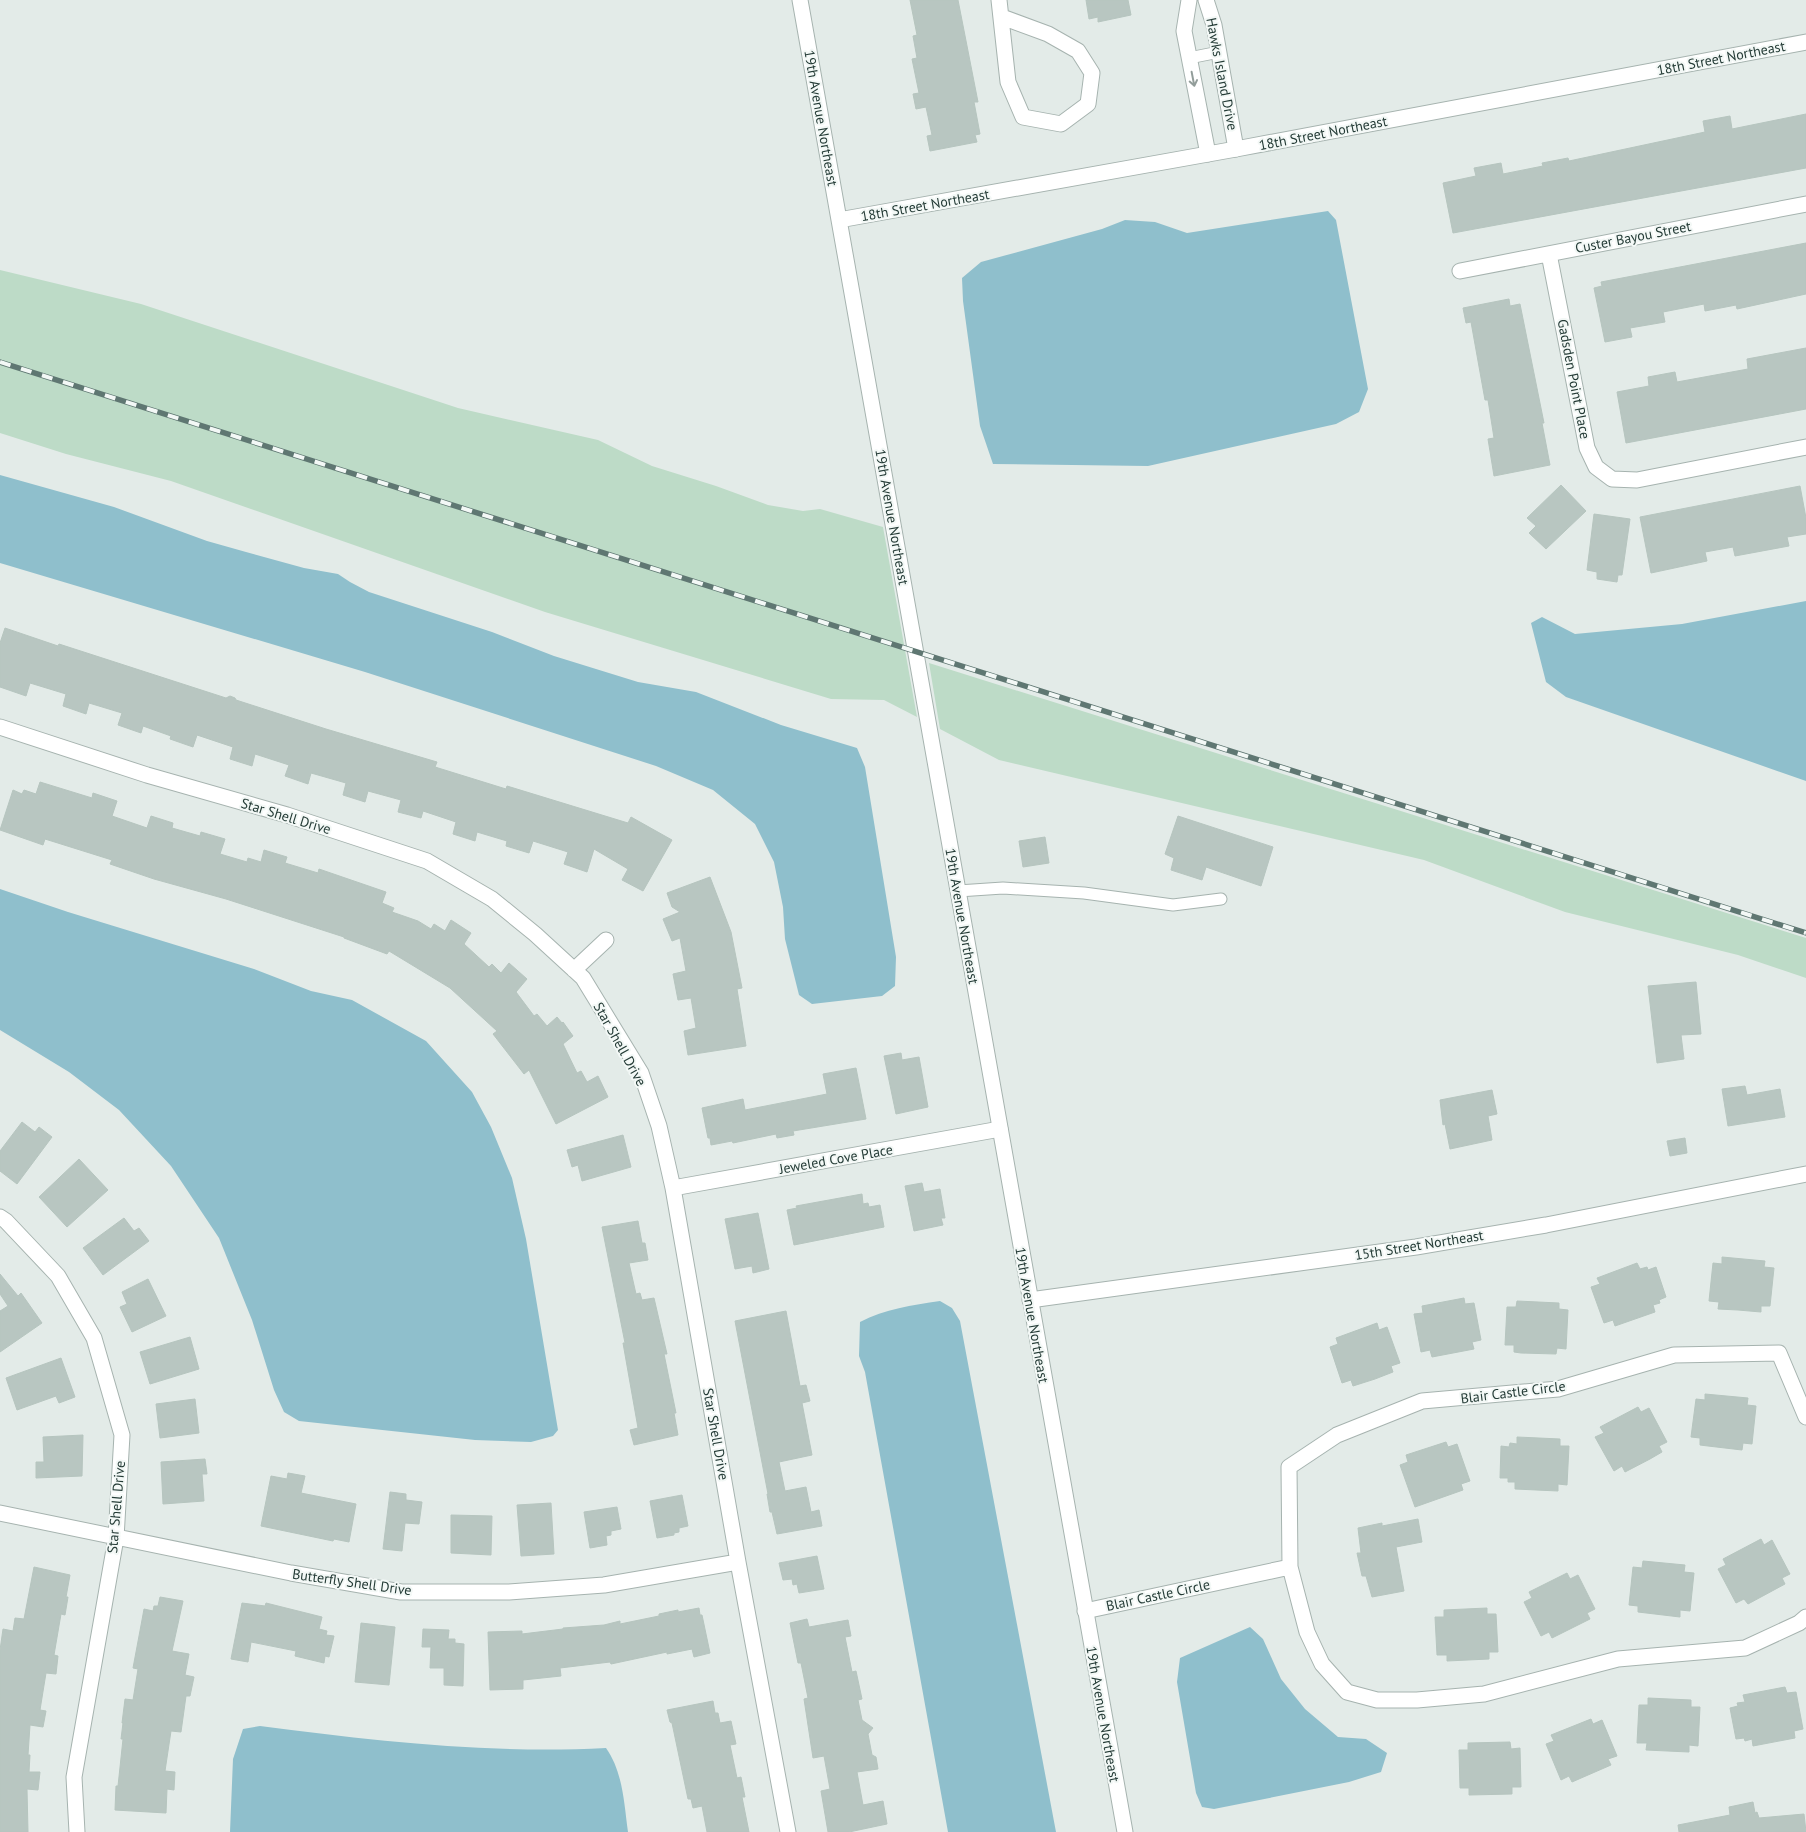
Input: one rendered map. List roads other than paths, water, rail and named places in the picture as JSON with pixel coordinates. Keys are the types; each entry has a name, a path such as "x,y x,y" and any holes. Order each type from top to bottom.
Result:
{"street":[{"name":"19th Avenue Northeast","path":"800,0 1125,1832"},
{"path":"998,0 1002,17 1008,82 1024,116 1061,124 1088,104 1092,73 1078,51 1048,34 1002,17"},
{"name":"Hawks Island Drive","path":"1189,0 1184,31 1208,154"},
{"name":"Hawks Island Drive","path":"1206,0 1214,25 1236,149"},
{"name":"18th Street Northeast","path":"839,220 1236,149 1806,42"},
{"name":"Custer Bayou Street","path":"1460,270 1806,204"},
{"name":"Gadsden Point Place","path":"1549,254 1587,448 1596,467 1612,479 1637,480 1806,447"},
{"name":"Star Shell Drive","path":"0,727 147,775 288,815 427,861 492,899 535,934 583,978 641,1073 659,1126 673,1188 738,1562 788,1832"},
{"path":"574,970 606,940"},
{"name":"Jeweled Cove Place","path":"673,1188 1000,1129"},
{"name":"15th Street Northeast","path":"1030,1300 1416,1247 1546,1225 1806,1174"},
{"name":"Star Shell Drive","path":"0,1217 58,1276 94,1338 122,1435 116,1538 74,1777 77,1832"},
{"name":"Blair Castle Circle","path":"1806,1418 1779,1353 1674,1355 1558,1389 1422,1401 1337,1435 1289,1467 1290,1566 1307,1632 1322,1664 1347,1692 1377,1700 1417,1700 1484,1694 1618,1658 1745,1648 1799,1623 1806,1617"},
{"name":"Butterfly Shell Drive","path":"0,1514 291,1573 401,1592 508,1592 604,1585 738,1562"},
{"name":"Blair Castle Circle","path":"1085,1611 1290,1566"}],"lane":[{"path":"1190,58 1219,52"},
{"path":"958,891 1012,888 1084,893 1173,905 1221,899"}],"water":[{"path":"1328,211 1336,220 1368,389 1359,412 1336,424 1148,466 993,464 980,426 963,301 962,278 981,262 1102,229 1125,220 1155,222 1187,233"},
{"path":"0,475 114,507 207,541 304,568 338,574 369,592 492,632 554,656 638,682 696,692 781,725 857,748 865,767 896,957 895,986 882,996 812,1004 799,995 785,939 783,907 774,862 755,824 713,790 656,766 365,672 0,563"},
{"path":"1806,601 1806,781 1566,697 1546,682 1531,623 1542,617 1575,634 1682,624"},
{"path":"0,889 68,912 254,969 311,991 352,1000 426,1041 472,1092 491,1127 512,1178 526,1239 558,1430 553,1436 531,1442 475,1440 299,1421 284,1412 274,1390 252,1320 219,1238 171,1166 119,1110 69,1072 0,1030"},
{"path":"940,1301 952,1308 960,1321 1056,1832 948,1832 865,1372 859,1356 860,1322 889,1311"},
{"path":"1250,1627 1263,1639 1281,1679 1305,1709 1338,1737 1366,1739 1387,1753 1381,1772 1349,1782 1214,1809 1202,1807 1196,1793 1177,1682 1180,1658"},
{"path":"260,1726 346,1737 476,1748 606,1748 612,1757 619,1777 628,1832 230,1832 233,1759 243,1729"}],"railway":[{"path":"0,362 1806,933"}]}
